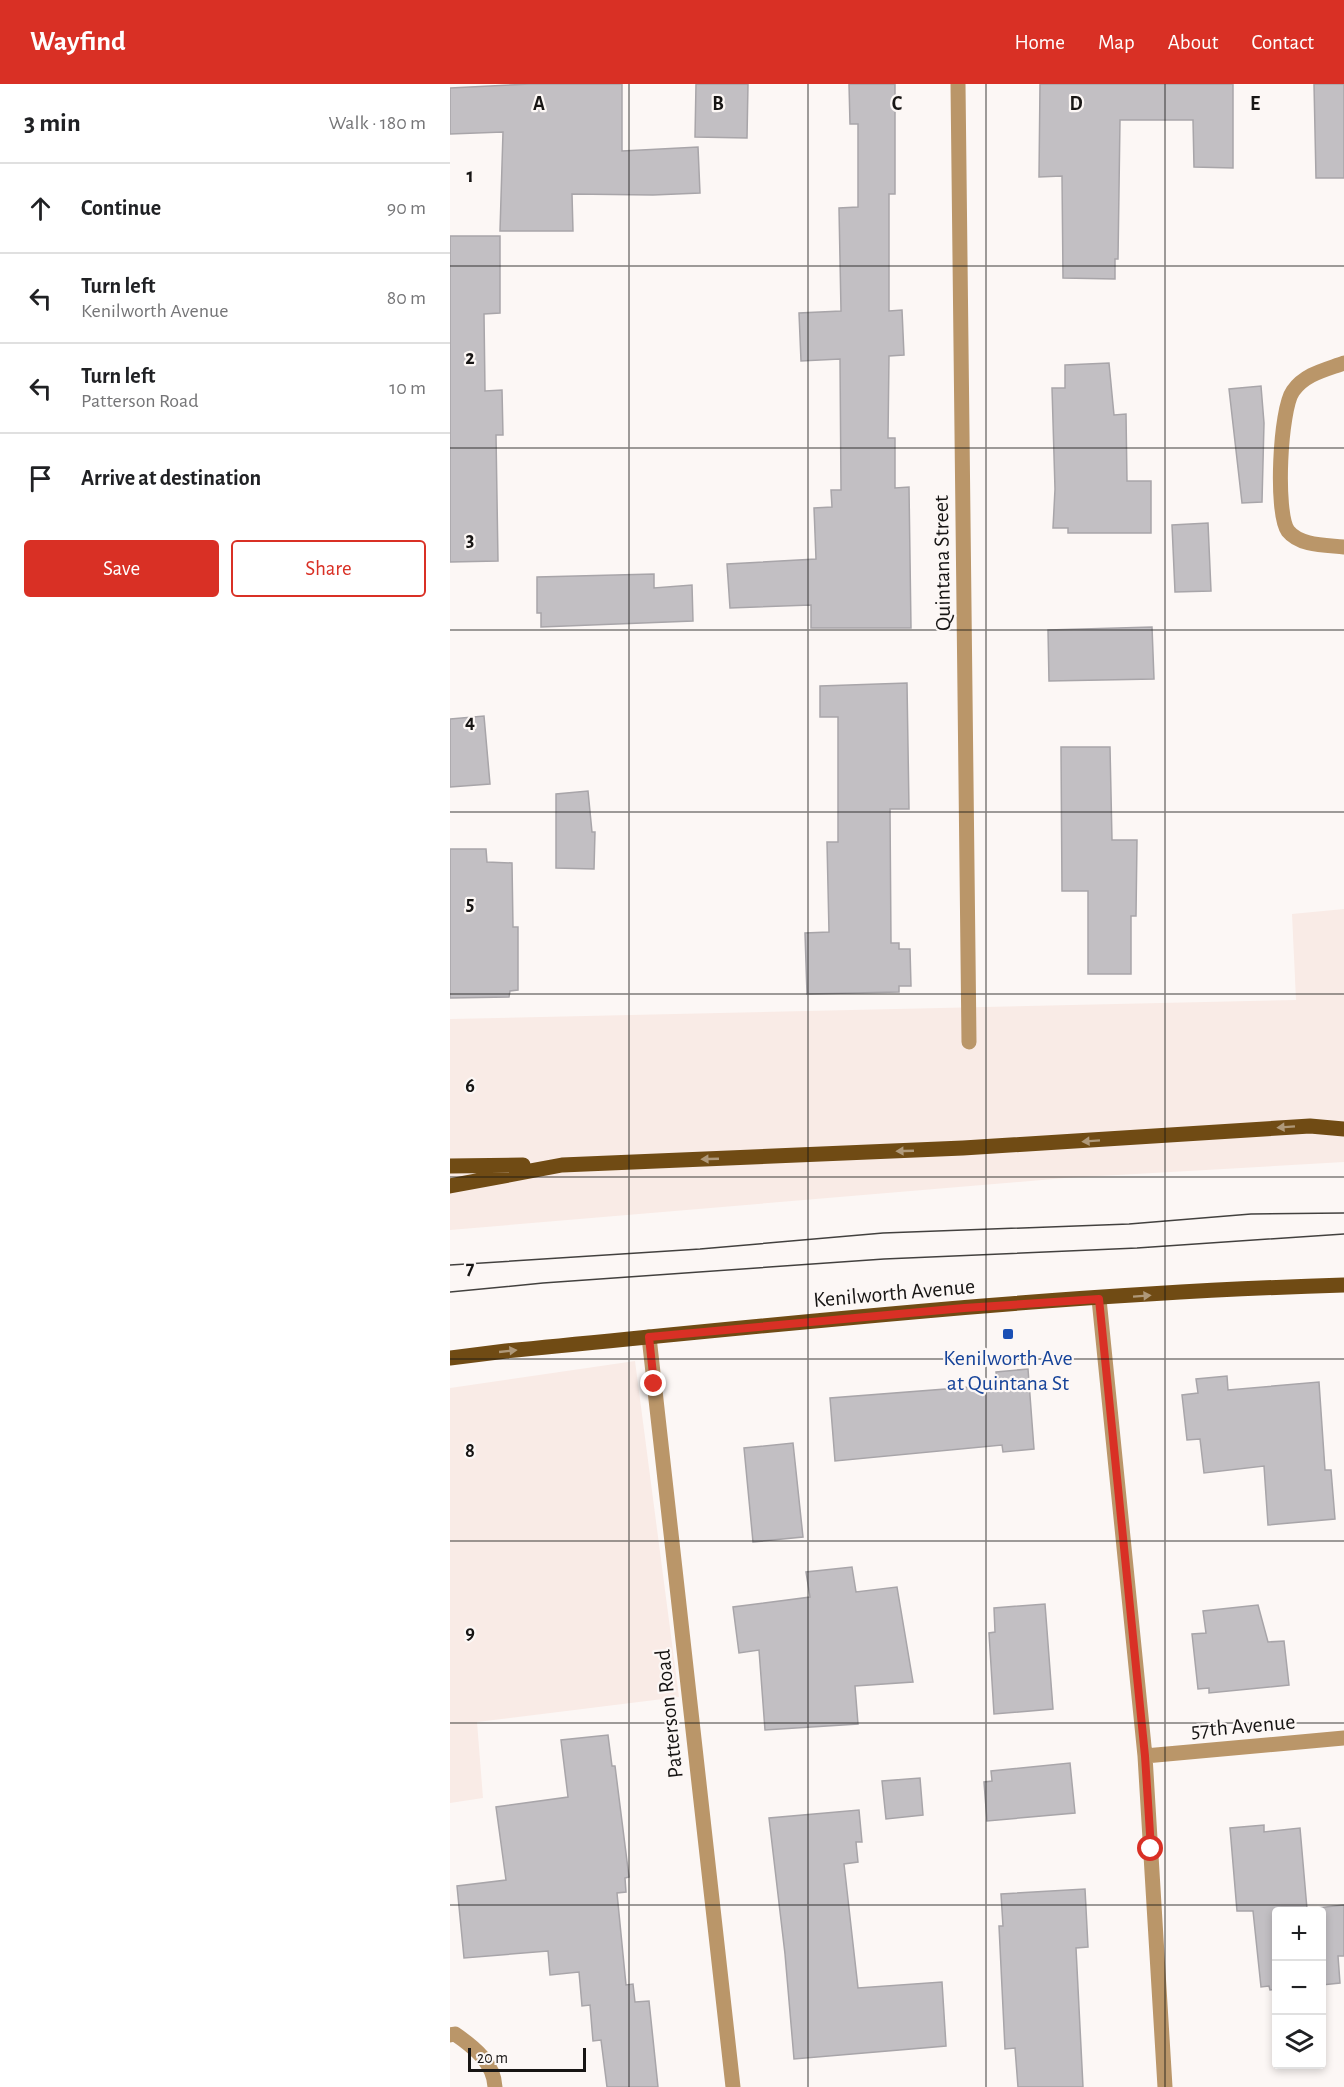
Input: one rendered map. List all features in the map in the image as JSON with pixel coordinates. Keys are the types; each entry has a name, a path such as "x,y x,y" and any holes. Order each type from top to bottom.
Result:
{"main road":[{"path":"450,1166 562,1165 975,1148 1310,1126 1344,1129"},
{"path":"450,1186 562,1165"},
{"name":"Kenilworth Avenue","path":"450,1358 964,1308 1242,1288 1344,1285"}],"street":[{"name":"Quintana Street","path":"958,84 969,1042"},
{"path":"1344,363 1306,377 1292,392 1285,409 1282,429 1281,510 1288,531 1305,543 1344,547"},
{"path":"1099,1299 1145,1756 1165,2087"},
{"name":"Patterson Road","path":"649,1337 733,2087"},
{"name":"57th Avenue","path":"1145,1756 1344,1738"},
{"path":"450,2035 456,2034 477,2049 495,2076 495,2087"}],"shaded area":[{"path":"1344,909 1344,1162 1065,1178 450,1230 450,1019 1296,1000 1292,914"},
{"path":"635,1361 679,1697 477,1722 483,1798 450,1803 450,1388"}],"building":[{"path":"530,84 622,84 622,151 698,147 700,193 572,194 573,231 500,231 503,132 450,134 450,88"},
{"path":"696,84 748,84 747,138 695,137"},
{"path":"849,84 895,84 895,194 889,194 889,311 902,310 904,355 889,356 888,438 895,438 895,488 909,487 911,628 811,628 811,605 730,608 727,564 816,559 814,508 832,507 831,490 841,490 840,359 801,361 799,313 841,311 839,208 858,207 858,124 850,124"},
{"path":"1040,84 1233,84 1233,168 1194,167 1193,120 1120,120 1118,259 1115,259 1115,279 1063,278 1062,176 1039,177"},
{"path":"1314,84 1344,84 1344,178 1316,178"},
{"path":"450,236 500,236 500,313 484,314 485,391 502,390 503,435 496,435 498,561 450,562"},
{"path":"1109,363 1114,415 1126,414 1127,481 1151,481 1151,533 1068,533 1068,528 1053,528 1055,489 1052,388 1065,388 1065,365"},
{"path":"1261,386 1264,423 1262,502 1242,503 1229,389"},
{"path":"1208,523 1211,591 1175,592 1172,525"},
{"path":"654,574 654,588 692,585 693,621 541,627 541,613 537,613 537,577"},
{"path":"1152,627 1154,679 1049,681 1048,630"},
{"path":"907,683 909,809 890,809 891,943 899,943 899,949 910,949 911,986 899,986 899,992 807,994 805,933 829,932 827,842 838,842 838,717 820,717 820,686"},
{"path":"484,716 490,784 450,787 450,719"},
{"path":"1061,747 1110,747 1112,840 1137,840 1136,916 1131,916 1131,974 1088,974 1088,891 1062,891"},
{"path":"588,791 592,832 595,832 594,869 556,868 556,794"},
{"path":"450,849 486,849 487,862 512,863 513,927 518,927 518,990 510,991 509,997 450,998"},
{"path":"1028,1369 1034,1449 1003,1452 1002,1445 835,1461 830,1398 997,1385 996,1372"},
{"path":"1227,1376 1228,1390 1319,1382 1325,1470 1331,1470 1335,1519 1268,1525 1264,1466 1204,1473 1200,1439 1187,1440 1182,1395 1198,1393 1196,1379"},
{"path":"793,1443 803,1537 753,1542 744,1448"},
{"path":"852,1567 856,1592 897,1587 913,1682 855,1686 858,1724 765,1730 759,1650 739,1653 733,1607 810,1597 806,1572"},
{"path":"1045,1604 1053,1709 994,1714 989,1633 995,1632 994,1608"},
{"path":"1258,1605 1268,1642 1284,1641 1289,1685 1209,1693 1209,1688 1198,1689 1192,1634 1206,1633 1203,1611"},
{"path":"608,1735 612,1766 615,1766 629,1877 625,1878 626,1892 617,1893 626,1985 633,1984 635,2002 649,2001 658,2087 607,2087 601,2040 593,2041 590,2005 582,2006 579,1972 550,1975 548,1951 464,1958 457,1886 506,1880 496,1807 568,1797 561,1740"},
{"path":"1070,1763 1075,1813 987,1821 984,1782 992,1781 991,1771"},
{"path":"920,1778 923,1815 886,1819 882,1781"},
{"path":"859,1810 862,1842 856,1842 858,1862 844,1864 858,1988 942,1982 946,2046 794,2059 785,1954 769,1818"},
{"path":"1264,1825 1264,1832 1300,1828 1307,1907 1272,1907 1272,1990 1269,1986 1261,1987 1253,1911 1237,1911 1230,1828"},
{"path":"1085,1889 1088,1947 1076,1948 1083,2087 1018,2087 1015,2048 1005,2049 999,1926 1003,1926 1001,1894"},
{"path":"1344,1905 1344,1956 1338,1956 1340,1983 1326,1985 1326,1907"}],"tram line":[{"path":"450,1265 700,1249 883,1233 1129,1224 1251,1214 1344,1213"},
{"path":"450,1292 543,1283 884,1259 1137,1248 1344,1234"}],"place":[{"name":"Kenilworth Ave at Quintana St","path":"1008,1334"}],"route":[{"path":"654,1384 649,1337 964,1308 1099,1299 1145,1756 1151,1849"}]}
